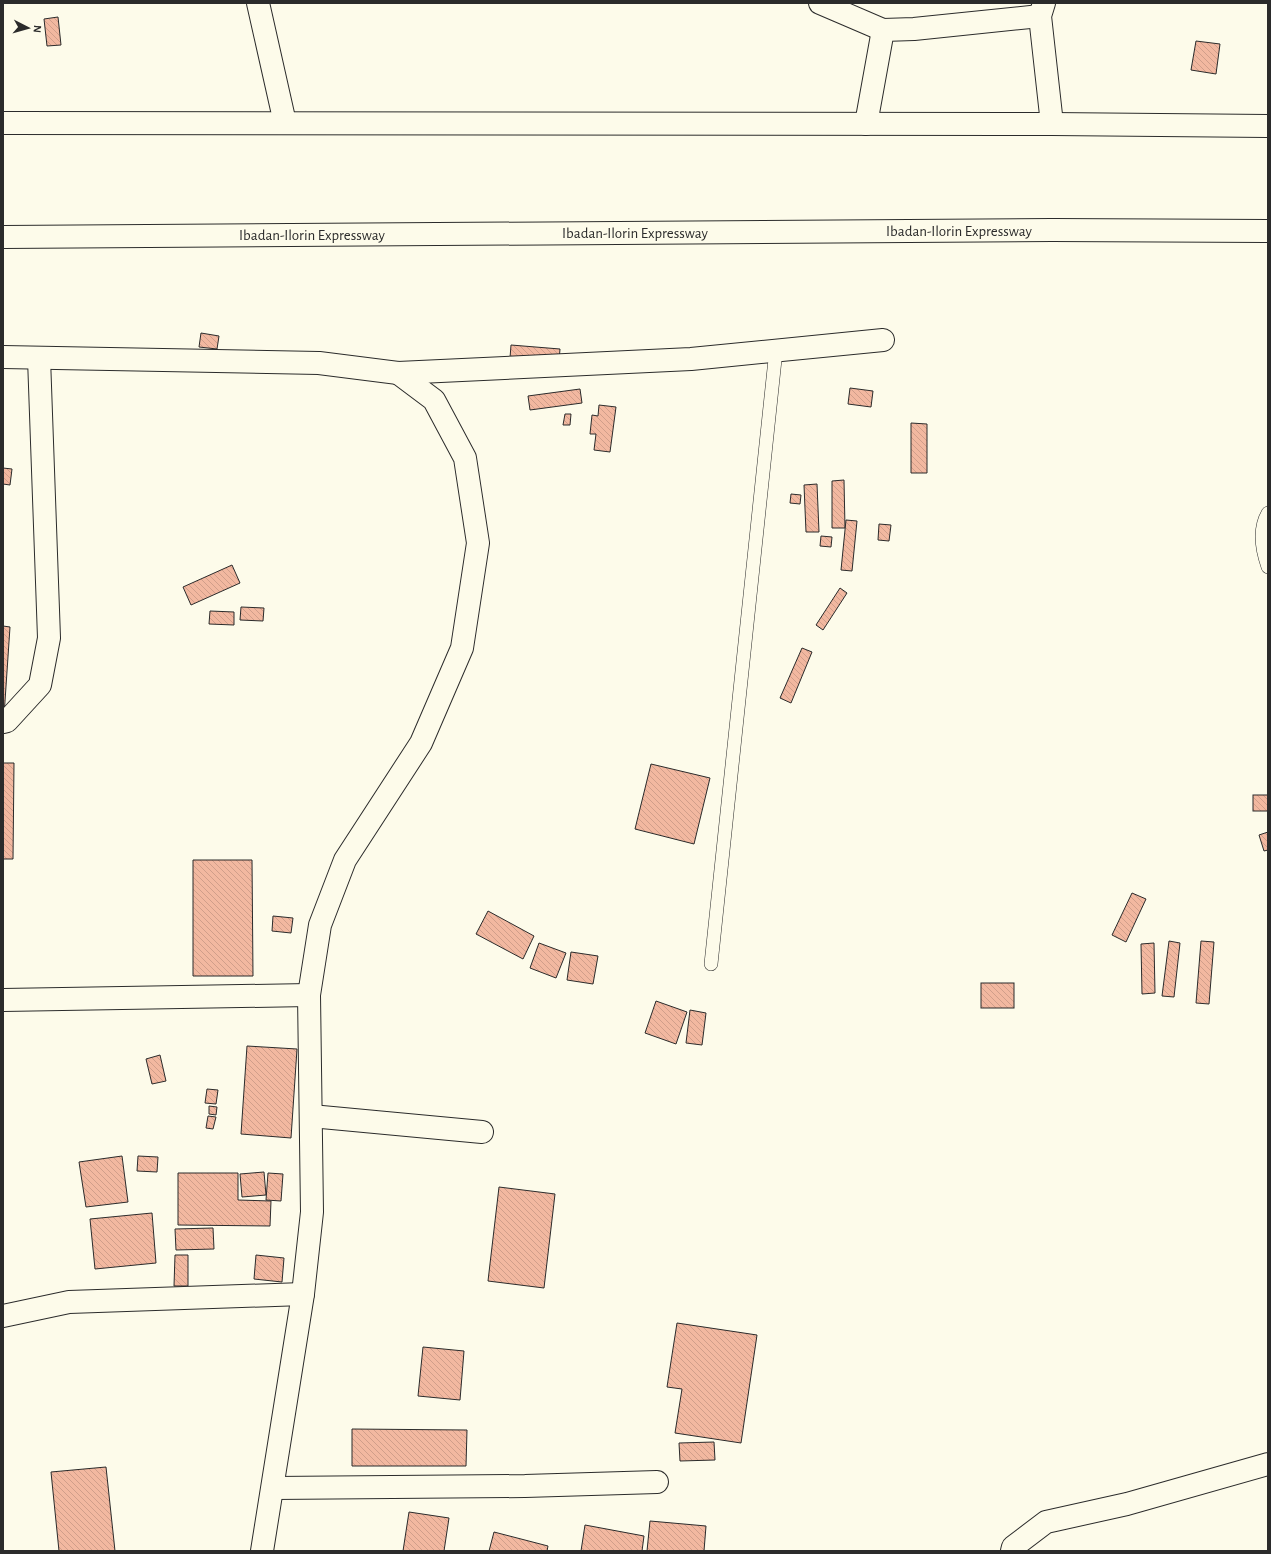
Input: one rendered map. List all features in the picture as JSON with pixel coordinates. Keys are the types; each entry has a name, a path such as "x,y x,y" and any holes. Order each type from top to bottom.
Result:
{"main road":[{"path":"258,3 285,123"},
{"path":"820,3 883,30 914,29 1042,10 1052,124"},
{"path":"866,124 883,30"},
{"path":"3,123 1052,124 1268,126"},
{"name":"Ibadan-Ilorin Expressway","path":"3,237 1044,230 1268,231"},
{"path":"3,357 319,363 398,373 691,359 883,340"},
{"path":"3,722 7,721 40,684 50,638 39,358"},
{"path":"262,1551 274,1488 303,1294 312,1212 309,995 320,925 344,860 421,743 462,648 478,543 465,458 434,400 398,373"},
{"path":"3,1000 309,995"},
{"path":"311,1116 482,1132"},
{"path":"3,1316 69,1302 303,1294"},
{"path":"1012,1551 1013,1547 1046,1522 1127,1504 1268,1464"},
{"path":"274,1488 524,1486 657,1482"}],"lane":[{"path":"711,964 776,350"},
{"path":"1268,513 1262,522 1262,551 1268,567"}],"building":[{"path":"58,17 61,45 47,46 44,19"},
{"path":"1196,41 1220,44 1216,74 1191,70"},
{"path":"201,333 219,336 217,349 199,347"},
{"path":"511,345 560,349 559,361 510,358"},
{"path":"850,388 873,391 871,407 848,404"},
{"path":"580,389 582,403 530,410 528,396"},
{"path":"599,405 616,407 610,452 594,450 596,434 590,434 592,415 598,416"},
{"path":"565,414 571,414 570,425 563,425"},
{"path":"911,423 927,424 927,473 911,473"},
{"path":"3,468 12,469 10,485 3,484"},
{"path":"844,480 845,528 832,528 832,481"},
{"path":"817,484 819,532 806,532 804,485"},
{"path":"791,494 801,495 800,504 790,503"},
{"path":"846,520 857,521 852,571 841,570"},
{"path":"879,524 891,525 889,541 878,540"},
{"path":"821,536 832,537 831,547 820,546"},
{"path":"232,565 240,583 191,605 183,587"},
{"path":"840,588 847,593 823,630 816,625"},
{"path":"241,607 264,608 263,621 240,620"},
{"path":"210,611 234,612 234,625 209,624"},
{"path":"3,626 10,627 4,716 3,716"},
{"path":"802,648 812,652 791,703 780,698"},
{"path":"3,763 14,763 13,859 3,859"},
{"path":"651,764 710,778 694,844 635,829"},
{"path":"1253,795 1268,795 1268,811 1253,811"},
{"path":"1268,832 1268,850 1264,851 1259,835"},
{"path":"193,860 252,860 253,976 193,976"},
{"path":"1132,893 1146,899 1126,942 1112,935"},
{"path":"488,911 534,936 523,959 476,934"},
{"path":"273,916 293,918 291,933 272,931"},
{"path":"1169,941 1180,943 1174,997 1162,996"},
{"path":"1201,941 1214,942 1209,1004 1196,1003"},
{"path":"539,943 566,953 556,978 530,968"},
{"path":"1154,943 1155,993 1142,994 1141,944"},
{"path":"571,952 598,956 593,984 567,980"},
{"path":"981,983 1014,983 1014,1008 981,1008"},
{"path":"656,1001 687,1012 676,1044 645,1033"},
{"path":"690,1010 706,1013 702,1045 686,1043"},
{"path":"247,1046 297,1049 291,1138 241,1134"},
{"path":"160,1055 166,1081 152,1084 146,1059"},
{"path":"207,1089 218,1090 216,1104 205,1103"},
{"path":"209,1106 217,1107 216,1115 209,1114"},
{"path":"208,1116 216,1117 213,1129 206,1128"},
{"path":"122,1156 128,1202 86,1207 79,1162"},
{"path":"138,1156 158,1157 157,1172 137,1171"},
{"path":"264,1172 266,1195 242,1197 240,1174"},
{"path":"178,1173 238,1173 238,1200 271,1201 270,1226 178,1225"},
{"path":"268,1173 283,1174 281,1201 266,1200"},
{"path":"499,1187 555,1194 544,1288 488,1281"},
{"path":"152,1213 156,1263 95,1269 90,1219"},
{"path":"213,1228 214,1249 176,1250 175,1229"},
{"path":"175,1255 188,1255 188,1286 174,1286"},
{"path":"256,1255 284,1258 282,1282 254,1279"},
{"path":"677,1323 757,1335 741,1443 675,1433 682,1389 667,1387"},
{"path":"423,1347 464,1351 460,1400 418,1396"},
{"path":"352,1429 467,1430 466,1466 352,1466"},
{"path":"714,1442 715,1460 680,1461 679,1443"},
{"path":"106,1467 115,1551 59,1551 51,1472"},
{"path":"409,1512 449,1518 444,1551 403,1551"},
{"path":"650,1521 706,1526 704,1551 647,1551"},
{"path":"585,1525 644,1536 642,1551 581,1551"},
{"path":"494,1532 548,1546 547,1551 489,1551"}]}
